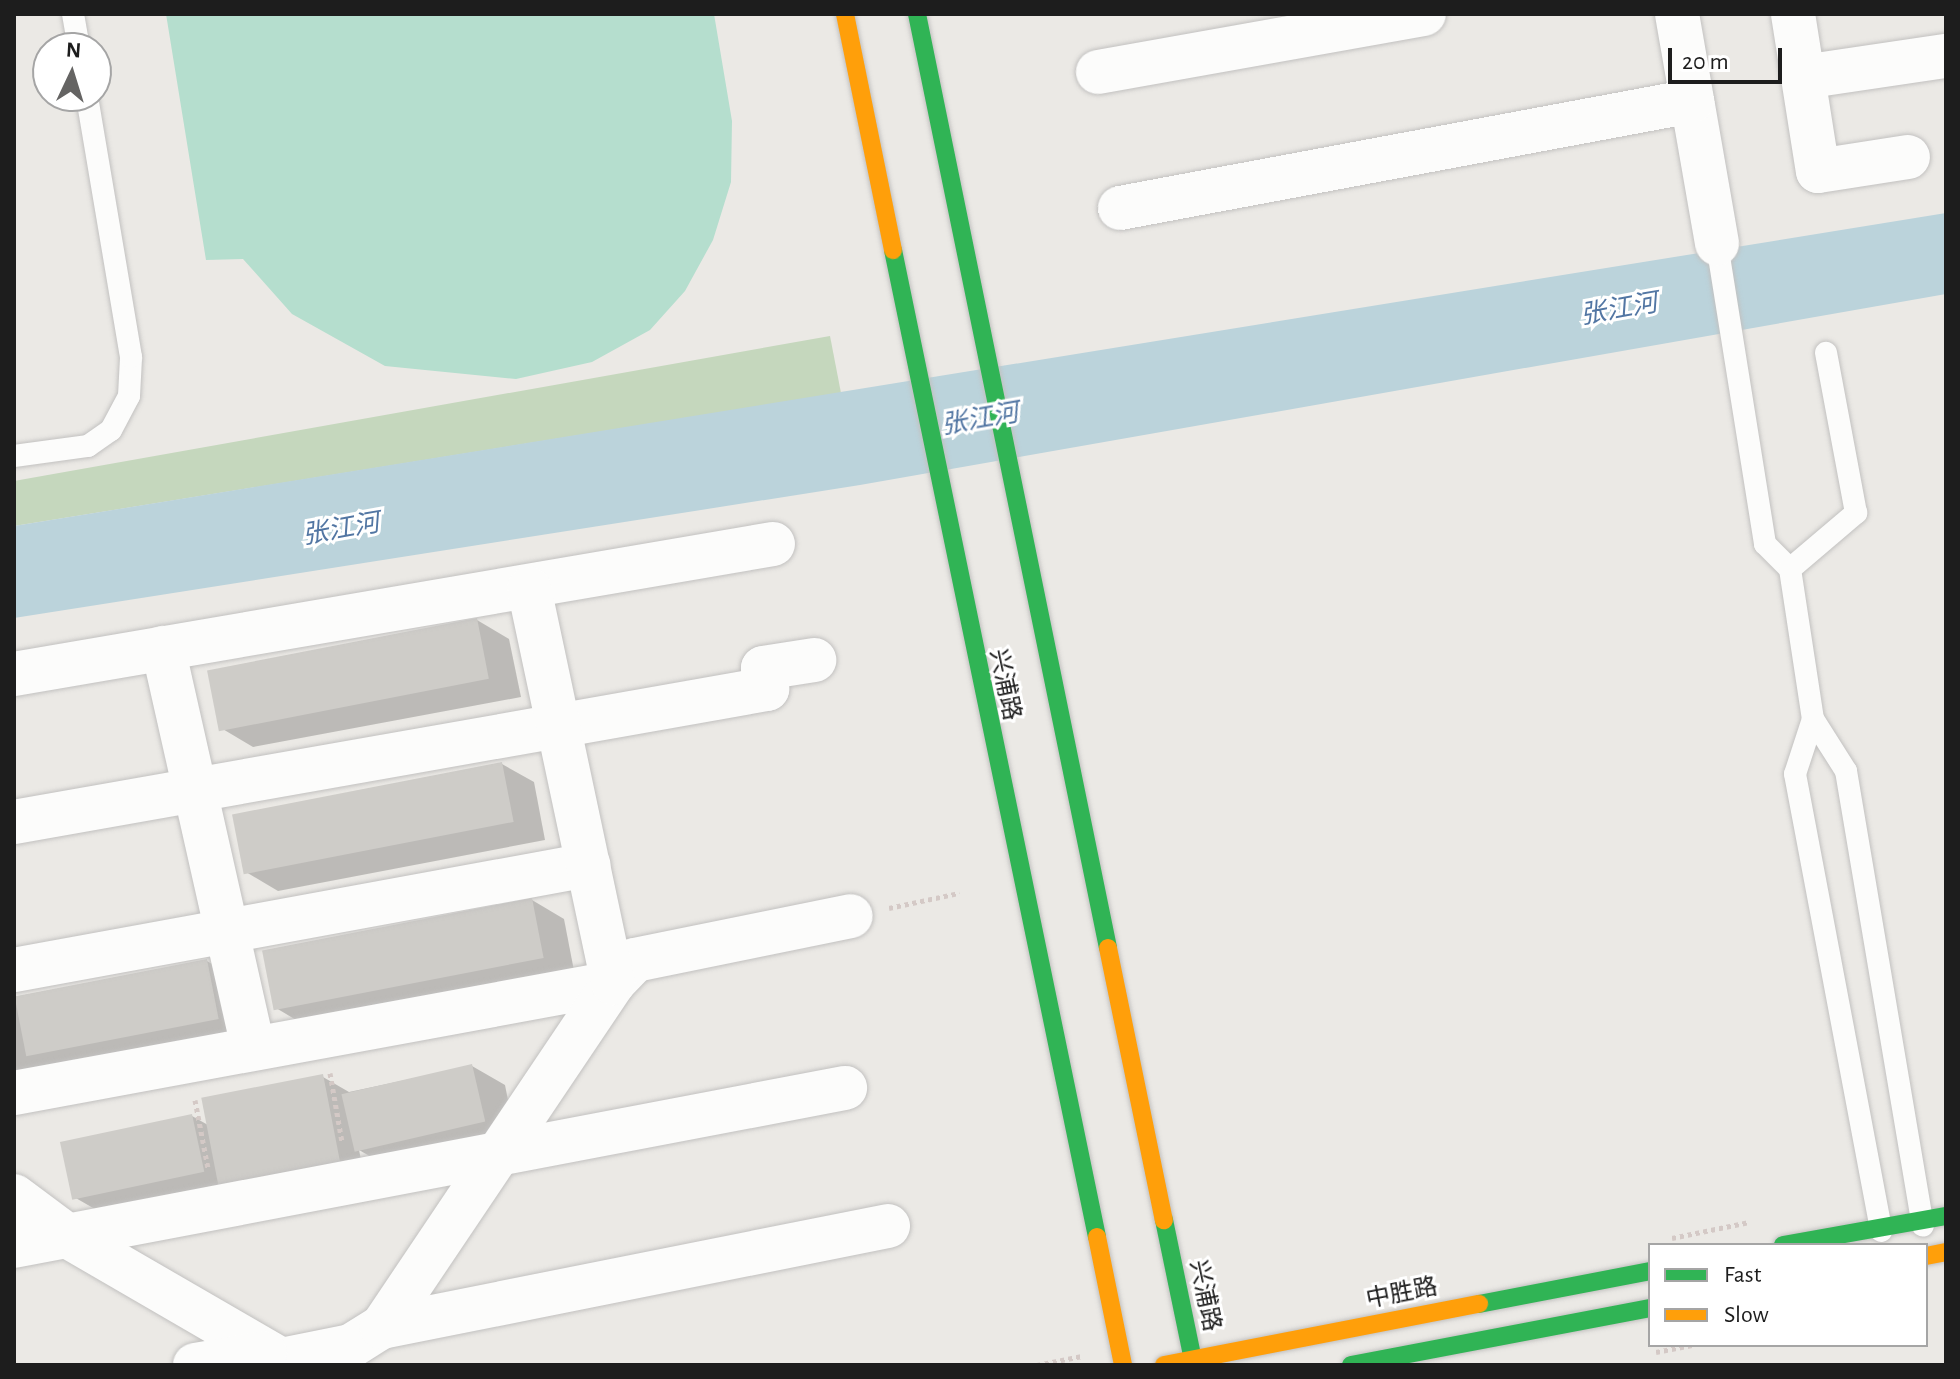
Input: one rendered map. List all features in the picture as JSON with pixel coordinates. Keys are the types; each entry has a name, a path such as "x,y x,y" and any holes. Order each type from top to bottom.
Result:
{"main road":[{"name":"兴浦路","path":"845,14 937,487 1123,1365"},
{"name":"兴浦路","path":"917,14 983,361 1193,1362"},
{"path":"1793,1243 1936,1217"},
{"name":"中胜路","path":"1164,1365 1193,1362 1648,1271"},
{"path":"1351,1365 1648,1308"}],"street":[{"path":"1793,14 1818,171 1908,157"},
{"path":"1687,15 1692,101 1717,246"},
{"path":"1098,72 1401,16"},
{"path":"1803,77 1946,56"},
{"path":"1120,208 1692,101"},
{"path":"14,674 529,589 773,544"},
{"path":"529,589 613,983"},
{"path":"163,648 253,1048"},
{"path":"14,822 767,689 763,668 814,660"},
{"path":"14,970 588,865"},
{"path":"363,1346 613,983 635,960 851,916"},
{"path":"14,1093 613,983"},
{"path":"14,1246 845,1088"},
{"path":"14,1196 69,1237 276,1359"},
{"path":"195,1365 276,1359 363,1346 888,1226"}],"lane":[{"path":"14,456 88,446 111,430 129,396 131,357 90,112"},
{"path":"1717,246 1735,339 1765,544 1790,569 1813,719 1846,771 1936,1217 1918,1243"},
{"path":"1790,569 1856,513 1826,353"},
{"path":"1813,719 1795,774 1877,1227 1895,1243"}],"path":[{"path":"851,916 959,893"},
{"path":"323,1035 350,1183"},
{"path":"188,1061 216,1209"}],"green space":[{"path":"166,14 714,14 732,121 731,182 713,240 685,291 650,330 592,362 516,379 385,366 292,314 243,259 206,260"},
{"path":"830,336 841,393 14,526 14,481"}],"water":[{"name":"张江河","path":"1946,213 1946,294 860,485 14,618 14,526"}],"building":[{"path":"477,618 489,679 219,731 207,670"},
{"path":"502,762 514,822 244,874 232,814"},
{"path":"532,898 544,958 274,1010 262,950"},
{"path":"207,959 219,1019 26,1056 15,996"},
{"path":"472,1064 485,1121 355,1152 341,1094"},
{"path":"323,1074 342,1171 220,1195 201,1098"},
{"path":"192,1114 204,1172 72,1200 60,1142"}],"traffic: fast":[{"path":"917,14 1108,948"},
{"path":"893,250 1097,1237"},
{"path":"1794,1243 1946,1216"},
{"path":"1164,1220 1194,1365"},
{"path":"1479,1304 1648,1271"},
{"path":"1351,1365 1648,1308"}],"traffic: slow":[{"path":"845,14 893,250"},
{"path":"1108,948 1164,1220"},
{"path":"1097,1237 1123,1365"},
{"path":"1928,1256 1946,1252"},
{"path":"1164,1365 1479,1304"}]}
